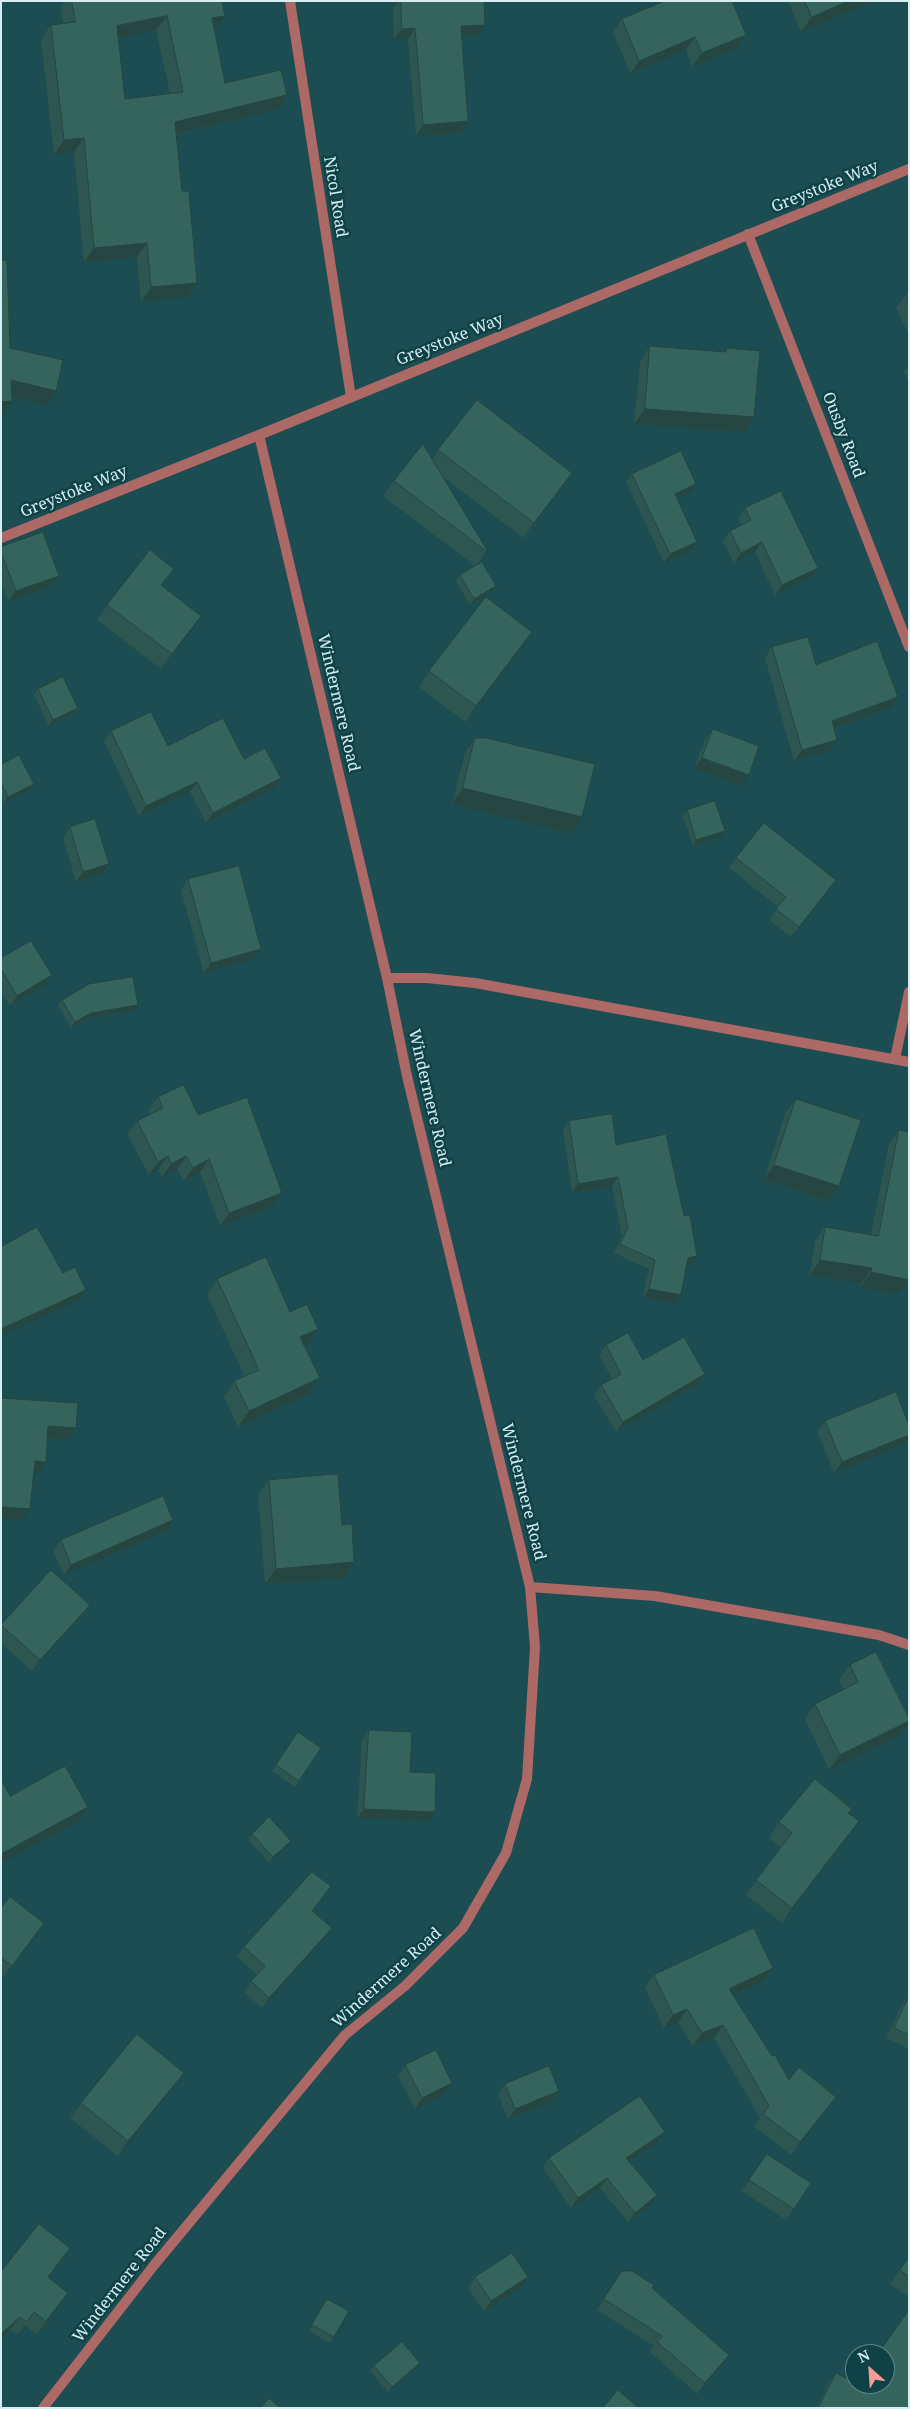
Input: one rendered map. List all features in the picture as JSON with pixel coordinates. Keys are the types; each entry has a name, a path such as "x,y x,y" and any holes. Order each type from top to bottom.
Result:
{"street":[{"name":"Nicol Road","path":"290,1 351,397"},
{"name":"Greystoke Way","path":"1,538 259,435 909,169"},
{"name":"Ousby Road","path":"748,234 909,647"},
{"name":"Windermere Road","path":"43,2408 155,2264 345,2035 405,1986 463,1928 506,1852 527,1779 535,1647 530,1587 407,1076 387,978 259,435"},
{"path":"387,978 427,978 475,983 909,1062"},
{"path":"895,1059 909,992"},
{"path":"530,1587 655,1596 879,1636 909,1645"}],"building":[{"path":"72,1 222,1 225,16 212,18 225,83 281,70 287,95 175,122 182,191 189,191 197,283 151,287 147,243 94,248 84,138 64,140 51,25 75,22","holes":["167,16 183,92 125,99 117,26"]},
{"path":"401,1 484,1 485,25 461,26 468,121 423,125 415,28 402,29"},
{"path":"665,1 732,1 746,35 702,53 695,37 639,61 622,19"},
{"path":"805,1 848,1 812,17"},
{"path":"1,260 7,260 10,348 63,360 56,391 11,380 12,401 1,402"},
{"path":"650,346 726,352 727,348 760,351 754,417 645,409"},
{"path":"477,400 572,473 534,523 438,450"},
{"path":"423,444 487,550 486,551 394,481"},
{"path":"681,451 696,484 675,494 697,542 670,554 632,474"},
{"path":"781,491 818,568 782,585 762,542 741,553 730,531 751,520 745,508"},
{"path":"43,532 59,576 16,591 1,552 1,547"},
{"path":"150,550 174,569 161,585 201,616 172,654 107,605"},
{"path":"482,562 496,586 474,599 460,575"},
{"path":"486,597 532,632 476,706 429,671"},
{"path":"808,637 816,665 877,641 898,697 832,721 837,740 802,750 772,647"},
{"path":"63,677 78,708 53,720 38,689"},
{"path":"151,712 168,746 223,718 244,759 265,748 281,778 213,813 197,782 146,806 111,731"},
{"path":"713,729 759,746 749,775 702,758"},
{"path":"475,738 486,738 595,764 582,817 463,788"},
{"path":"19,755 34,784 8,797 1,783 1,765"},
{"path":"715,801 725,831 696,840 687,810"},
{"path":"95,819 109,864 83,872 70,827"},
{"path":"764,823 836,880 799,927 776,909 786,897 736,858"},
{"path":"239,866 261,949 211,963 188,879"},
{"path":"31,941 52,975 17,996 1,969 1,958"},
{"path":"133,977 138,1005 91,1013 75,1022 62,1000 89,984"},
{"path":"184,1085 198,1115 247,1097 282,1193 229,1213 209,1159 193,1168 186,1156 171,1164 168,1156 158,1162 137,1121 163,1108 158,1097"},
{"path":"796,1099 861,1120 839,1186 774,1165"},
{"path":"612,1114 616,1145 666,1134 684,1216 690,1215 697,1256 688,1258 681,1295 649,1289 655,1260 620,1244 628,1228 618,1177 578,1184 569,1121"},
{"path":"899,1130 909,1132 909,1280 871,1272 872,1268 820,1260 825,1227 878,1236"},
{"path":"37,1227 63,1273 75,1267 86,1290 1,1329 1,1247"},
{"path":"266,1257 290,1312 307,1304 318,1329 300,1337 320,1378 249,1411 234,1381 259,1370 217,1279"},
{"path":"628,1333 643,1360 684,1337 705,1374 623,1422 601,1385 621,1374 606,1345"},
{"path":"896,1392 909,1425 909,1435 842,1462 825,1421"},
{"path":"1,1398 78,1403 76,1428 48,1426 46,1462 35,1461 30,1509 1,1507"},
{"path":"338,1474 342,1525 352,1524 354,1562 276,1569 269,1480"},
{"path":"163,1496 173,1520 71,1565 61,1540"},
{"path":"51,1570 90,1605 40,1660 1,1625"},
{"path":"876,1652 909,1721 840,1755 815,1704 858,1682 850,1665"},
{"path":"369,1730 412,1732 410,1772 436,1773 435,1812 364,1809"},
{"path":"298,1732 321,1748 299,1781 276,1765"},
{"path":"65,1766 88,1807 1,1854 1,1779 10,1796"},
{"path":"815,1779 852,1809 848,1813 859,1821 792,1908 756,1880 792,1833 779,1822"},
{"path":"269,1817 291,1841 273,1857 252,1834"},
{"path":"312,1872 331,1886 312,1911 332,1928 269,1998 251,1981 265,1966 244,1947"},
{"path":"10,1897 44,1923 12,1966 1,1958 1,1908"},
{"path":"754,1928 773,1968 729,1989 772,2056 775,2055 789,2080 799,2067 836,2097 800,2142 763,2114 769,2106 723,2025 702,2033 687,2009 673,2015 654,1975"},
{"path":"909,1996 909,2035 894,2028"},
{"path":"137,2034 184,2073 128,2141 81,2103"},
{"path":"436,2050 452,2083 422,2098 405,2065"},
{"path":"549,2066 559,2091 515,2109 505,2084"},
{"path":"640,2096 665,2132 626,2158 657,2195 635,2213 607,2178 578,2198 549,2158"},
{"path":"767,2154 811,2183 794,2209 749,2180"},
{"path":"39,2224 70,2248 48,2277 68,2293 46,2321 34,2312 27,2322 20,2317 1,2334 1,2272"},
{"path":"512,2253 528,2277 491,2301 475,2277"},
{"path":"909,2257 909,2277 900,2270"},
{"path":"622,2271 632,2271 654,2285 652,2288 729,2355 705,2383 657,2342 662,2336 604,2299"},
{"path":"327,2299 349,2311 334,2337 312,2325"},
{"path":"909,2310 909,2408 818,2408 836,2373 845,2378 845,2394 895,2394 895,2344 885,2344"},
{"path":"402,2342 420,2363 392,2387 374,2366"},
{"path":"618,2390 639,2408 603,2408"},
{"path":"269,2398 280,2408 261,2408"}]}
